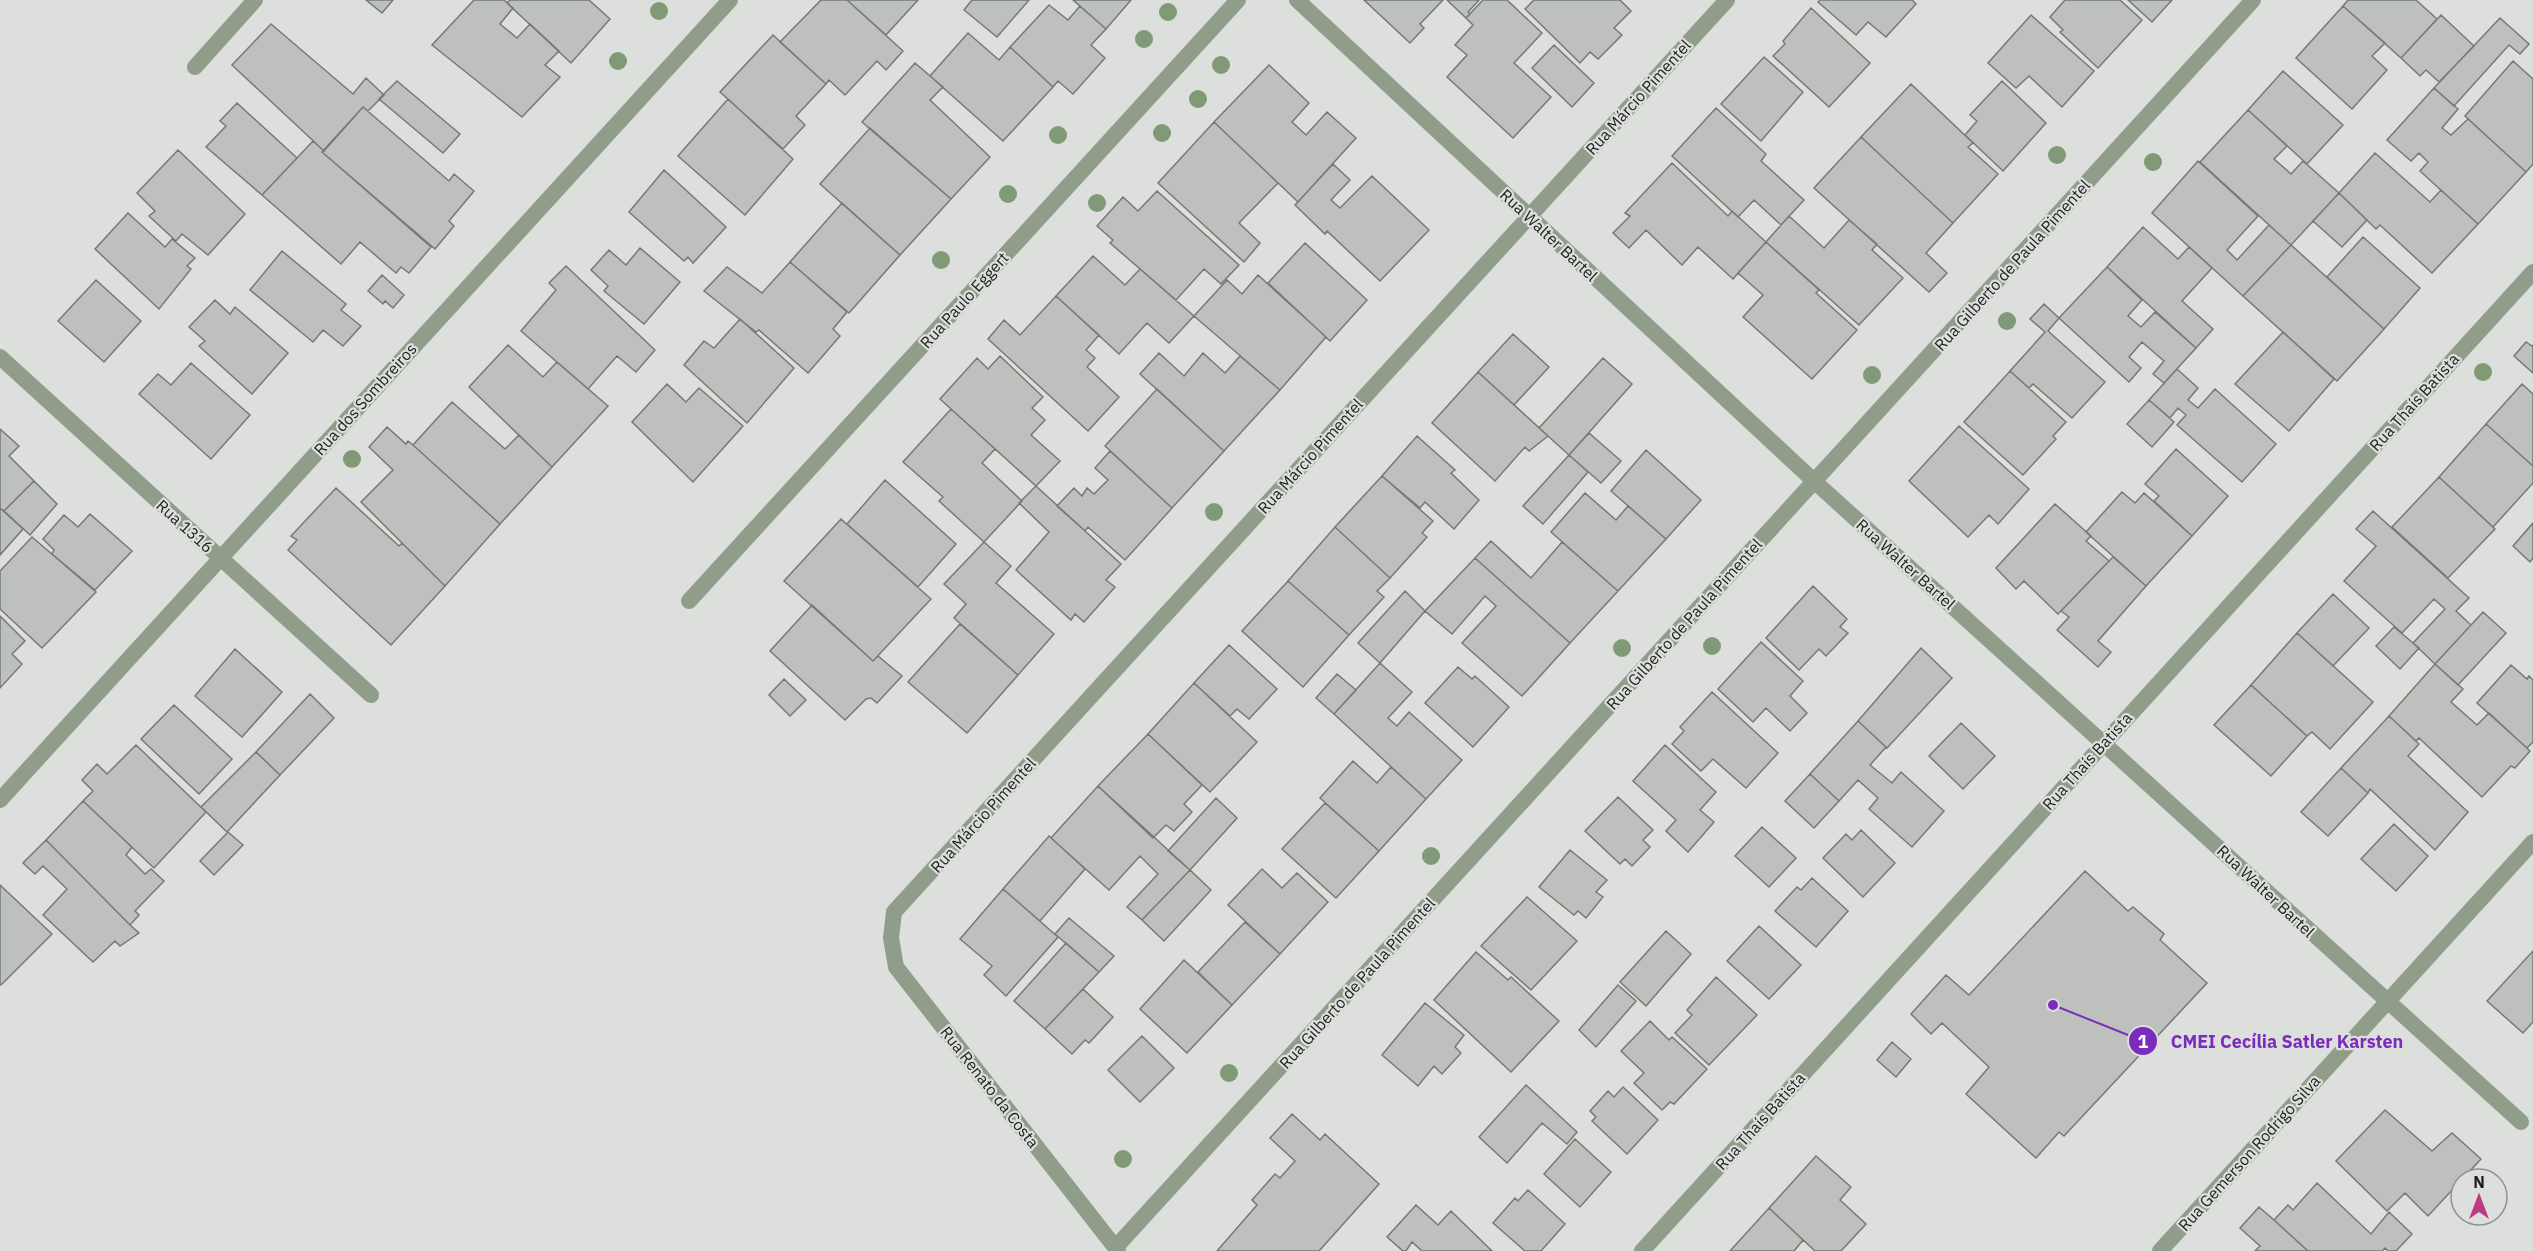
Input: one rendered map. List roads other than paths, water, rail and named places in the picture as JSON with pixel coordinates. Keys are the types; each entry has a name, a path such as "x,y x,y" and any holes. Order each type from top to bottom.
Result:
{"street":[{"path":"195,67 255,0"},
{"name":"Rua dos Sombreiros","path":"0,800 730,0"},
{"name":"Rua Paulo Eggert","path":"689,601 1238,0"},
{"name":"Rua Walter Bartel","path":"1297,0 1814,481 2521,1122"},
{"name":"Rua Márcio Pimentel","path":"894,912 1727,0"},
{"name":"Rua Gilberto de Paula Pimentel","path":"1117,1249 2253,0"},
{"name":"Rua Thaís Batista","path":"1642,1251 2533,272"},
{"name":"Rua 1316","path":"0,357 370,695"},
{"name":"Rua Gemerson Rodrigo Silva","path":"2160,1251 2533,842"},
{"name":"Rua Renato da Costa","path":"894,912 891,938 896,967 1117,1249"}],"place":[{"name":"CMEI Cecília Satler Karsten","path":"2053,1005"}]}
